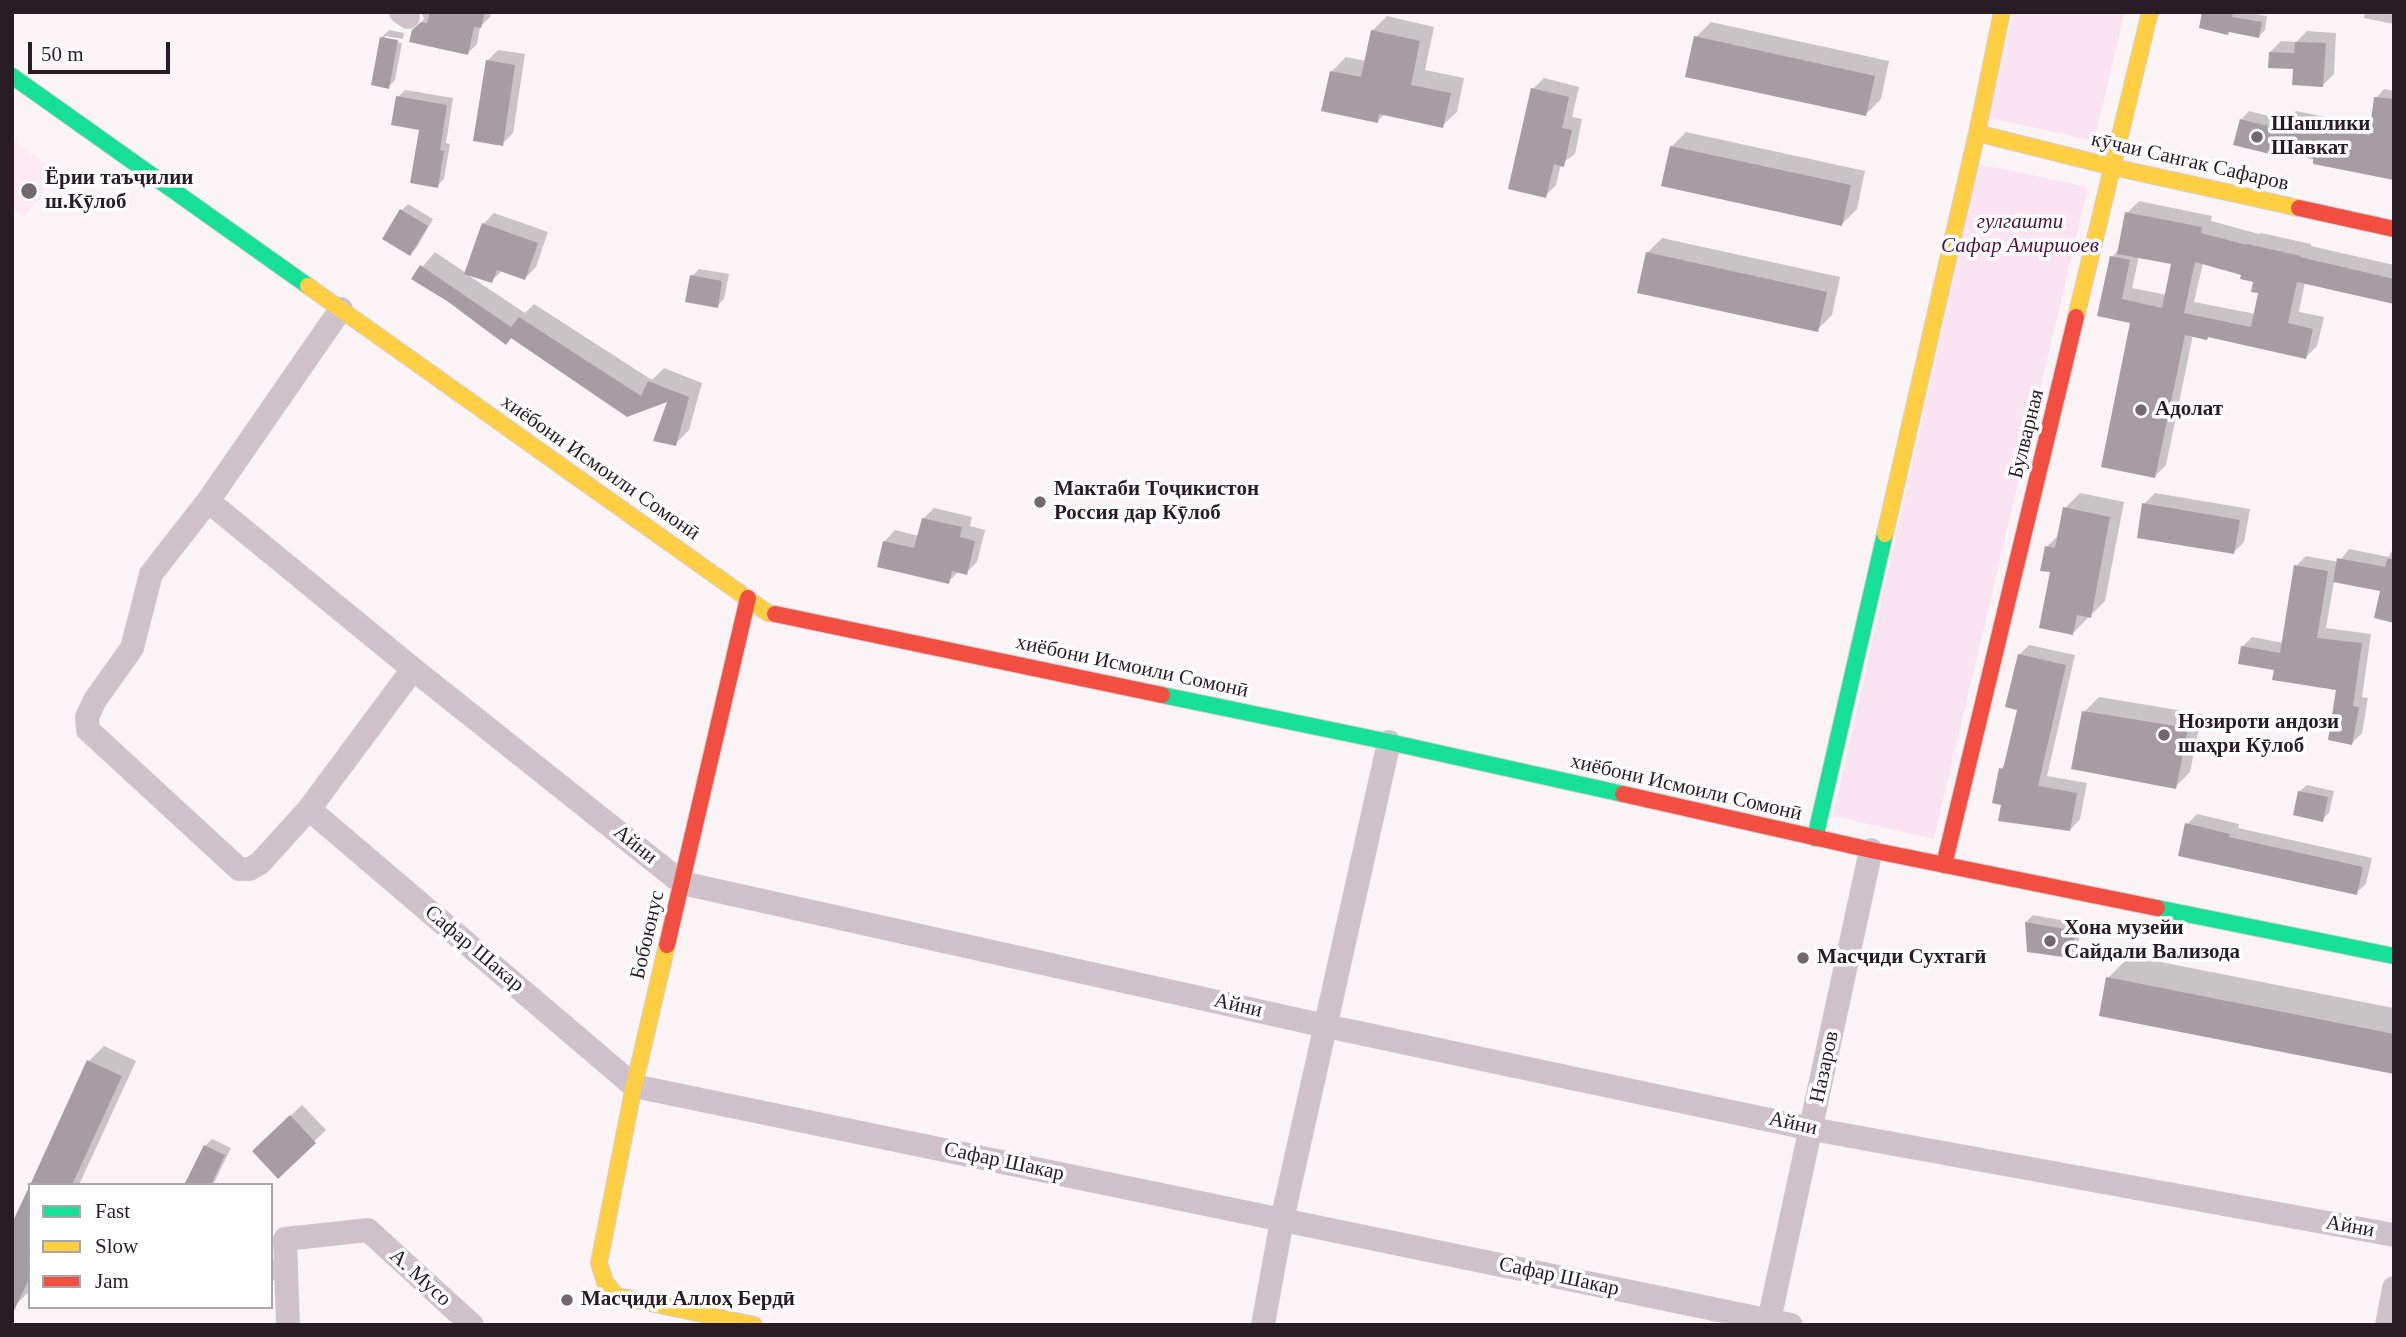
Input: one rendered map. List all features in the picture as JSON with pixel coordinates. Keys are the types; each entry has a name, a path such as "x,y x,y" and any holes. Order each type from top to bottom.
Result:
{"street":[{"path":"1815,838 1977,133 2002,12"},
{"name":"Булварная","path":"1944,865 2150,12"},
{"name":"хиёбони Исмоили Сомонӣ","path":"12,76 768,613 1389,742 1871,850 2394,956"},
{"name":"кӯчаи Сангак Сафаров","path":"1977,133 2113,167 2394,229"},
{"path":"341,309 208,501 150,574 132,648 95,700 87,717 88,730 239,869 250,869 260,863 309,809 413,669"},
{"name":"Айни","path":"208,501 413,669 682,883 1326,1026 1812,1129 2394,1236"},
{"name":"Бобоюнус","path":"748,598 634,1086 599,1263 605,1282 617,1296 754,1325"},
{"path":"1263,1325 1282,1220 1389,742"},
{"name":"Сафар Шакар","path":"309,809 634,1086 1776,1323"},
{"name":"Назаров","path":"1776,1323 1812,1129 1871,850"},
{"name":"А. Мусо","path":"288,1325 285,1239 368,1230 472,1325"},
{"path":"2387,1325 2394,1288"}],"shaded area":[{"name":"Ёрии таъҷилии ш.Кӯлоб","path":"12,139 59,174 24,217 12,207"}],"green space":[{"path":"2013,12 2125,12 2094,141 1989,118"},
{"name":"гулгашти Сафар Амиршоев","path":"1979,164 2088,187 1934,839 1833,816"}],"building":[{"path":"430,12 485,12 481,28 474,27 468,55 409,42 412,30 421,22 427,23"},
{"path":"2202,12 2233,12 2232,17 2262,22 2259,38 2229,32 2228,35 2199,28"},
{"path":"1371,30 1420,41 1411,85 1451,93 1443,128 1379,114 1378,123 1321,111 1330,71 1361,77"},
{"path":"1694,36 1875,76 1866,116 1685,77"},
{"path":"380,37 398,40 389,89 371,85"},
{"path":"2295,42 2326,43 2323,87 2292,85 2293,69 2268,68 2269,52 2294,53"},
{"path":"486,60 515,65 503,146 473,141"},
{"path":"1531,88 1569,97 1562,128 1572,130 1564,167 1554,164 1546,198 1508,189"},
{"path":"396,96 447,105 440,150 444,151 438,188 410,183 419,130 391,125"},
{"path":"2374,97 2394,99 2394,180 2313,164 2313,159 2275,152 2274,155 2233,145 2240,119 2284,130 2286,119 2369,135"},
{"path":"1670,146 1851,185 1842,226 1661,186"},
{"path":"400,209 428,226 410,256 382,239"},
{"path":"2125,212 2202,227 2201,233 2394,279 2394,304 2297,282 2288,323 2313,329 2306,359 2208,337 2207,340 2185,335 2155,478 2101,467 2130,323 2097,316 2110,256 2130,260 2122,299 2162,308 2171,264 2117,254","holes":["2195,262 2241,275 2240,279 2253,282 2251,292 2258,293 2251,327 2184,313"]},
{"path":"482,223 538,243 525,280 497,270 492,283 464,274"},
{"path":"1646,252 1827,292 1818,332 1637,293"},
{"path":"420,265 511,327 519,317 641,396 648,381 689,397 676,446 653,441 667,402 627,417 511,338 506,345 447,301 411,279"},
{"path":"690,275 722,281 718,308 685,302"},
{"path":"2142,503 2240,520 2234,554 2137,538"},
{"path":"2063,507 2110,517 2091,618 2077,615 2073,635 2039,628 2050,572 2040,571 2045,546 2055,548"},
{"path":"922,518 962,527 960,537 975,541 967,575 952,571 949,584 877,567 883,541 914,548"},
{"path":"2337,558 2385,567 2387,559 2394,559 2394,623 2374,618 2380,591 2333,582"},
{"path":"2294,565 2328,571 2317,638 2362,643 2353,706 2359,707 2352,745 2328,740 2336,690 2272,680 2274,670 2238,664 2241,646 2280,653"},
{"path":"2018,654 2066,665 2038,786 2077,793 2070,831 1998,821 2001,805 1992,803 1999,768 2003,769 2017,710 2005,707"},
{"path":"2082,711 2188,728 2176,789 2071,769"},
{"path":"2298,791 2328,797 2323,822 2293,815"},
{"path":"2185,823 2230,834 2229,837 2363,867 2357,895 2178,856"},
{"name":"Хона музейи Сайдали Вализода","path":"2025,922 2076,931 2070,958 2027,952"},
{"path":"2106,977 2394,1034 2394,1074 2099,1016"},
{"path":"87,1060 122,1076 73,1183 31,1183"},
{"path":"290,1115 316,1143 278,1179 252,1151"},
{"path":"204,1145 225,1155 212,1183 185,1183"},
{"path":"28,1189 28,1281 12,1315 12,1223"}],"traffic: fast":[{"path":"12,76 308,286"},
{"path":"1815,838 1885,534"},
{"path":"1162,695 1623,794"},
{"path":"2157,908 2394,956"}],"traffic: slow":[{"path":"1885,534 2002,12"},
{"path":"2076,317 2150,12"},
{"path":"1977,133 2113,167 2299,208"},
{"path":"308,286 768,613 775,614"},
{"path":"667,945 634,1086 599,1263 605,1282 617,1296 754,1325"}],"traffic: jam":[{"path":"2299,208 2394,229"},
{"path":"1944,865 2076,317"},
{"path":"667,945 748,598"},
{"path":"775,614 1162,695"},
{"path":"1623,794 1871,850 2157,908"}],"place":[{"name":"Шашлики Шавкат","path":"2257,137"},
{"name":"Ёрии таъҷилии ш.Кӯлоб","path":"29,191"},
{"name":"Адолат","path":"2141,410"},
{"name":"Мактаби Тоҷикистон Россия дар Кӯлоб","path":"1040,502"},
{"name":"Нозироти андози шаҳри Кӯлоб","path":"2164,735"},
{"name":"Хона музейи Сайдали Вализода","path":"2050,941"},
{"name":"Масҷиди Сухтагӣ","path":"1803,958"},
{"name":"Масҷиди Аллоҳ Бердӣ","path":"567,1300"}]}
